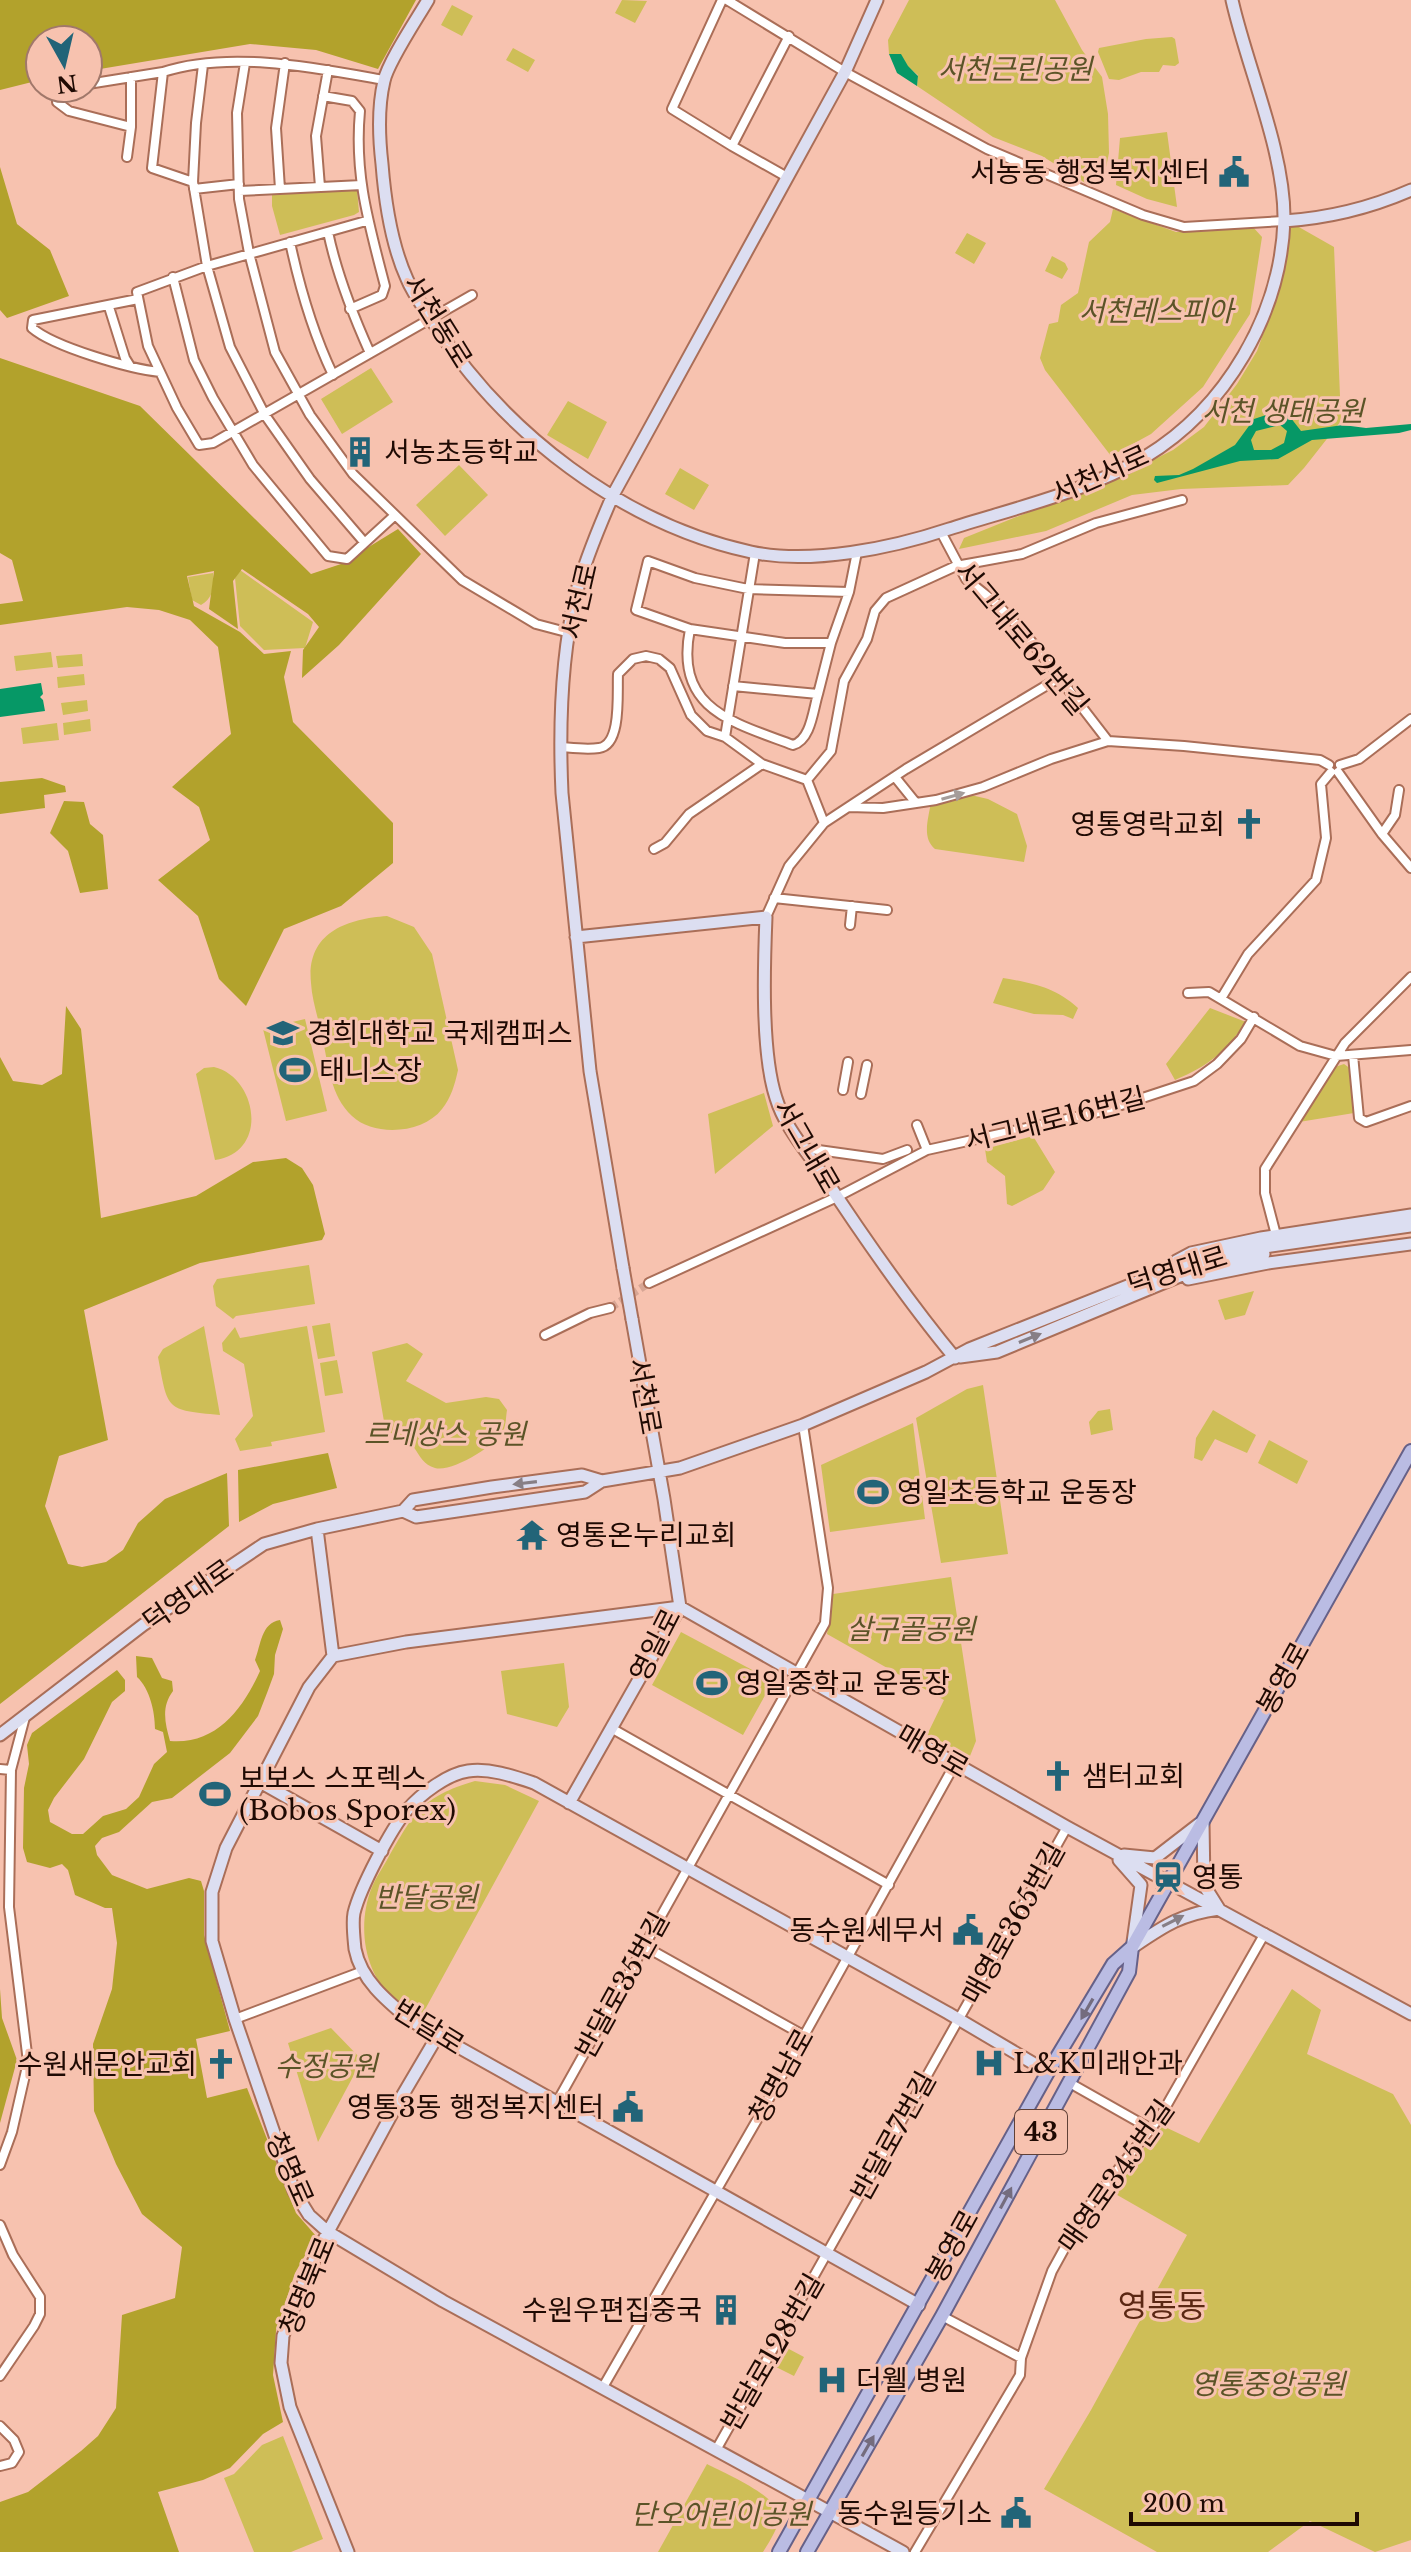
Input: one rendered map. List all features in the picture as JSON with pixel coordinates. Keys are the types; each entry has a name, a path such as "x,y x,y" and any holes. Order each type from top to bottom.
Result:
{"main road":[{"name":"봉영로","path":"779,2552 1048,2072 1113,1964 1132,1947 1411,1451"},
{"name":"봉영로","path":"807,2552 942,2316 1129,1972 1132,1947"}],"street":[{"name":"서천동로","path":"428,0 384,80 380,140 389,213 407,280 460,362 525,434 613,495"},
{"path":"787,177 672,109 725,0 845,72 987,149 1143,215 1184,227 1320,219 1385,202 1411,190"},
{"name":"서천로","path":"658,1472 590,1071 562,793 561,747 570,633 576,595 598,528 613,495 845,72 877,0"},
{"name":"서천서로","path":"613,495 703,539 755,553 819,556 857,552 941,532 1076,488 1125,467 1169,441 1219,392 1245,354 1268,307 1284,221 1275,153 1232,0"},
{"path":"732,146 789,36"},
{"path":"104,81 203,65 245,63 285,63 384,80"},
{"path":"245,63 237,113 239,188 249,253 275,352 310,415 353,474 462,580 536,624 570,633"},
{"path":"280,189 276,128 285,63"},
{"path":"203,65 196,123 194,186 207,266 230,347 265,415 310,479 364,542"},
{"path":"320,187 316,136 328,70"},
{"path":"163,72 152,168 194,186 280,189 362,185"},
{"path":"127,157 131,127 131,77"},
{"path":"323,96 352,101 360,111 357,144 366,221 385,286 382,295 350,309"},
{"path":"60,104 69,111 131,127"},
{"path":"366,221 207,266 137,292 148,346 199,445 213,443 265,415 472,295"},
{"path":"328,232 335,266 370,353"},
{"path":"290,242 314,336 333,375"},
{"path":"173,277 194,360 233,432 253,465 328,556 347,559 394,516"},
{"path":"138,299 33,320 32,328 59,343 160,372"},
{"path":"109,307 125,358 131,366"},
{"path":"807,780 831,751 844,681 867,639 875,611 886,598 958,565 1022,554 1096,523 1182,500"},
{"name":"서그내로62번길","path":"941,532 966,579 996,603 1027,636 1108,741"},
{"path":"690,629 687,660 695,691 708,706 727,720 793,745 799,743 805,737 831,643 849,592 857,552"},
{"path":"725,737 755,553"},
{"path":"831,643 785,643 690,629 636,610 648,561 695,578 748,589 849,592"},
{"path":"561,747 601,748 609,744 614,733 618,674 633,659 646,656 659,659 670,668 691,715 707,731 725,737 762,764 807,780 824,823"},
{"name":"서그내로","path":"955,1358 837,1197 788,1123 776,1098 767,1032 766,917 789,866 824,823 1059,678"},
{"path":"733,686 818,694"},
{"path":"1222,997 1248,954 1290,912 1316,880 1326,838 1321,784 1334,768 1359,759 1411,719"},
{"name":"서그내로62번길","path":"848,807 883,808 983,787 1051,759 1108,741 1320,760 1334,768"},
{"path":"654,849 665,843 689,814 762,764"},
{"path":"1334,768 1411,868"},
{"path":"895,777 916,803"},
{"path":"1382,834 1395,815 1399,790"},
{"path":"774,898 887,910"},
{"path":"850,925 852,906"},
{"path":"576,937 766,917"},
{"path":"1276,1235 1265,1193 1265,1169 1345,1043 1411,977"},
{"path":"1188,993 1209,992 1222,997 1300,1046 1336,1056 1411,1050"},
{"name":"서그내로16번길","path":"649,1283 837,1197 908,1150 927,1150 1103,1111 1194,1081 1217,1064 1241,1039 1254,1017"},
{"path":"1353,1055 1359,1118 1366,1122 1411,1106"},
{"path":"843,1090 848,1062"},
{"path":"861,1094 867,1065"},
{"path":"917,1125 927,1150"},
{"path":"804,1148 893,1162"},
{"path":"1150,1282 1191,1253 1276,1235 1411,1215"},
{"name":"덕영대로","path":"403,1511 416,1517 585,1492 602,1481 680,1468 803,1425 969,1349 1150,1282 1188,1262 1411,1226"},
{"name":"덕영대로","path":"1251,1252 1411,1234"},
{"path":"1150,1282 1411,1244"},
{"path":"545,1335 590,1313 610,1308"},
{"name":"반달로35번길","path":"557,2102 825,1623 828,1597 803,1425"},
{"name":"영일로","path":"569,1803 680,1607 658,1472"},
{"name":"덕영대로","path":"0,1735 143,1625 264,1544 403,1511 413,1500 582,1475 602,1481"},
{"path":"317,1529 333,1656 406,1642 680,1607"},
{"name":"매영로","path":"680,1607 1067,1827 1411,2014"},
{"name":"청명로","path":"333,1656 309,1687 226,1848 212,1892 212,1941 235,2019 294,2191 309,2215 328,2232 443,2301 903,2552"},
{"path":"0,2165 12,2132 28,2062 9,1907 11,1770 25,1717"},
{"path":"611,1728 889,1885"},
{"name":"청명남로","path":"603,2387 955,1764"},
{"path":"0,1769 11,1770"},
{"name":"반달로","path":"919,2305 410,2020 386,2000 363,1971 356,1951 353,1915 364,1883 407,1810 437,1785 467,1771 502,1772 534,1783 959,2019 1048,2072"},
{"path":"260,1782 382,1851"},
{"path":"1112,1852 1155,1858 1203,1821"},
{"path":"1132,1947 1171,1921 1195,1912 1219,1909 1204,1885 1203,1821"},
{"name":"매영로365번길","path":"959,2019 1067,1827"},
{"path":"1112,1852 1141,1885 1132,1947"},
{"name":"매영로345번길","path":"915,2552 1020,2375 1021,2358 1052,2271 1085,2211 1125,2160 1141,2145 1160,2117 1265,1933"},
{"path":"644,1946 803,2035"},
{"path":"235,2019 363,1971"},
{"name":"반달로7번길","path":"828,2253 959,2019"},
{"name":"청명북로","path":"348,2552 290,2407 281,2363 283,2336 328,2232 438,2035"},
{"path":"1068,2082 1151,2129"},
{"path":"0,2225 9,2248 40,2297 40,2314 34,2326 0,2376"},
{"name":"반달로128번길","path":"716,2450 828,2253"},
{"path":"942,2316 1021,2358"},
{"path":"0,2426 14,2440 19,2452 12,2463 0,2466"}],"green space":[{"path":"622,0 647,1 635,23 615,13"},
{"name":"서천근린공원","path":"909,0 1055,0 1082,50 1102,77 1108,114 1109,153 1104,177 1097,183 1087,184 1042,156 993,137 917,86 918,75 908,67 901,55 889,54 888,40"},
{"path":"452,5 473,16 462,36 441,25"},
{"path":"1172,37 1179,63 1175,66 1163,65 1159,72 1141,72 1119,80 1109,79 1099,48"},
{"path":"513,48 535,60 528,72 506,60"},
{"path":"1167,132 1177,207 1147,199 1116,185 1120,138"},
{"path":"357,190 359,212 354,215 280,235 272,206 272,193"},
{"name":"서천레스피아","path":"1113,209 1176,232 1252,226 1262,237 1250,314 1203,387 1151,434 1111,456 1045,370 1040,358 1049,324 1058,322 1061,305 1078,293 1089,242 1110,222"},
{"name":"서천 생태공원","path":"1290,222 1334,247 1341,421 1288,485 1181,489 1132,495 1046,531 959,549 964,538 1131,471 1173,450 1204,427 1237,384 1257,351 1274,304"},
{"path":"967,233 986,243 974,264 955,253"},
{"path":"1052,256 1065,263 1068,269 1062,279 1045,271"},
{"path":"371,368 393,402 342,434 321,399"},
{"path":"568,401 607,422 588,459 547,435"},
{"path":"459,465 488,495 445,536 416,505"},
{"path":"680,468 709,485 694,510 665,494"},
{"path":"240,570 313,622 305,648 264,650 240,626 235,578"},
{"path":"213,573 213,588 208,599 201,605 192,600 188,577"},
{"path":"51,652 53,667 16,671 14,656"},
{"path":"82,654 83,666 58,668 56,656"},
{"path":"84,674 85,685 58,688 57,677"},
{"path":"87,700 88,711 63,715 61,703"},
{"path":"90,719 91,731 64,735 63,723"},
{"path":"57,723 59,740 23,744 21,728"},
{"path":"962,793 988,799 1017,814 1027,846 1024,862 935,849 927,833 931,801"},
{"path":"387,916 414,927 432,954 458,1070 448,1100 434,1117 423,1124 398,1130 385,1130 361,1123 339,1099 329,1069 311,983 315,952 332,932 357,921"},
{"path":"1003,978 1033,984 1061,995 1078,1008 1073,1019 1063,1015 1034,1014 993,1003"},
{"path":"1210,1008 1246,1022 1215,1057 1175,1080 1166,1064"},
{"name":"태니스장","path":"305,1019 327,1111 286,1121 263,1029"},
{"path":"1344,1064 1351,1069 1354,1113 1299,1122 1332,1068"},
{"path":"214,1067 229,1074 240,1085 248,1099 251,1114 250,1130 244,1144 233,1154 215,1160 196,1074 204,1068"},
{"path":"764,1093 773,1126 715,1174 708,1114"},
{"path":"1033,1136 1055,1172 1043,1190 1012,1206 1007,1204 1005,1176 987,1162 985,1149"},
{"path":"309,1265 315,1304 236,1316 233,1319 216,1306 213,1286 217,1279"},
{"path":"1254,1291 1245,1315 1225,1320 1218,1300"},
{"path":"330,1323 335,1356 318,1359 312,1326"},
{"path":"204,1326 220,1415 189,1411 172,1404 164,1388 158,1357 163,1349"},
{"path":"307,1326 325,1432 240,1451 235,1439 253,1416 244,1364 223,1351 222,1343 235,1327 240,1338"},
{"name":"르네상스 공원","path":"407,1343 423,1354 406,1381 446,1403 486,1397 499,1399 507,1410 506,1422 493,1443 462,1462 435,1468 423,1460 410,1442 397,1434 386,1433 372,1352"},
{"path":"337,1360 343,1393 325,1396 320,1363"},
{"path":"983,1385 1008,1554 941,1563 916,1418 967,1389"},
{"path":"1110,1409 1113,1430 1091,1435 1089,1422 1098,1411"},
{"path":"1213,1410 1256,1435 1247,1453 1215,1439 1202,1461 1194,1458 1196,1438"},
{"name":"영일초등학교 운동장","path":"913,1423 925,1519 830,1532 821,1465"},
{"path":"1269,1440 1308,1461 1297,1484 1258,1463"},
{"name":"살구골공원","path":"951,1577 976,1741 970,1756 927,1735 944,1700 827,1634 833,1594"},
{"name":"영일중학교 운동장","path":"681,1632 773,1681 743,1735 652,1685"},
{"path":"564,1663 569,1707 557,1727 507,1714 501,1671"},
{"name":"반달공원","path":"475,1781 505,1785 539,1801 422,2015 395,2000 376,1976 364,1932 367,1901 377,1876 421,1809 442,1793"},
{"name":"영통중앙공원","path":"1292,1989 1321,2010 1307,2054 1393,2094 1411,2125 1411,2540 1375,2552 1310,2521 1268,2552 1157,2552 1044,2489 1187,2235 1112,2192 1129,2165 1163,2126 1199,2143"},
{"name":"수정공원","path":"331,2028 362,2060 318,2142 288,2043"},
{"path":"787,2348 804,2357 794,2376 776,2367"},
{"path":"283,2436 323,2539 291,2552 254,2552 224,2478 234,2474 262,2445"},
{"name":"단오어린이공원","path":"707,2464 761,2493 777,2508 777,2525 763,2552 658,2552"}],"shaded area":[{"path":"0,0 416,0 378,69 316,50 250,44 104,68 104,24 24,24 24,84 0,90"},
{"path":"889,54 901,54 918,76 917,86 897,73"},
{"path":"0,167 17,224 50,250 69,296 7,318 0,310"},
{"path":"0,358 140,406 311,574 341,564 398,529 421,554 339,645 302,678 303,650 319,627 308,614 242,569 233,581 238,629 209,609 214,571 187,576 194,606 240,632 264,654 291,651 284,677 293,722 393,823 393,863 341,906 284,929 246,1006 219,979 198,916 158,880 210,840 199,807 172,787 231,734 218,647 190,620 159,610 127,607 0,625 0,604 23,601 12,560 0,553"},
{"path":"1272,413 1287,413 1301,431 1343,425 1366,428 1411,424 1411,430 1312,440 1278,459 1240,461 1157,483 1154,480 1155,476 1179,475 1193,469 1235,445 1254,419","holes":["1280,425 1287,431 1284,443 1271,450 1254,450 1251,440 1256,431"]},
{"path":"41,683 43,694 40,697 45,711 0,717 0,689"},
{"path":"42,778 65,786 66,792 44,795 45,808 0,814 0,782"},
{"path":"64,801 84,802 90,824 103,835 108,889 80,893 68,851 50,833"},
{"path":"66,1006 81,1029 101,1218 196,1196 253,1162 286,1158 302,1168 313,1185 325,1234 322,1240 200,1263 84,1310 108,1440 59,1456 45,1506 68,1564 82,1567 106,1562 123,1550 138,1523 165,1499 227,1473 229,1526 0,1704 0,1057 13,1081 42,1085 62,1074"},
{"path":"328,1453 337,1488 273,1504 239,1522 238,1470"},
{"path":"280,1620 283,1629 267,1693 258,1716 230,1753 172,1798 152,1802 119,1832 102,1838 95,1846 97,1855 112,1875 147,1889 189,1878 201,1881 204,1891 204,1935 230,2031 196,2039 207,2098 247,2088 296,2213 316,2236 295,2273 276,2331 273,2375 283,2422 263,2434 230,2468 203,2480 158,2492 179,2552 0,2552 0,2502 28,2492 81,2451 98,2436 116,2408 122,2315 175,2298 182,2247 142,2214 116,2164 94,2111 93,2044 112,1989 117,1943 112,1908 75,1895 68,1870 62,1864 50,1868 27,1862 23,1848 24,1788 29,1764 27,1745 32,1733 117,1670 125,1680 125,1691 112,1702 84,1759 48,1810 50,1822 72,1834 83,1834 103,1816 126,1809 139,1797 154,1764 167,1752 163,1732 155,1729 148,1694 137,1677 136,1656 152,1658 162,1678 172,1681 173,1691 165,1715 170,1741 186,1741 214,1731 236,1711 260,1671 255,1660 265,1630"},
{"path":"0,1989 2,2018 17,2060 0,2123"}],"tunnel":[{"path":"610,1308 649,1283"}],"place":[{"name":"서농동 행정복지센터","path":"1234,172"},
{"name":"서농초등학교","path":"360,452"},
{"name":"영통영락교회","path":"1249,824"},
{"name":"경희대학교 국제캠퍼스","path":"283,1033"},
{"name":"태니스장","path":"295,1070"},
{"name":"영일초등학교 운동장","path":"873,1492"},
{"name":"영통온누리교회","path":"532,1535"},
{"name":"영일중학교 운동장","path":"712,1683"},
{"name":"샘터교회","path":"1058,1776"},
{"name":"보보스 스포렉스 (Bobos Sporex)","path":"215,1794"},
{"name":"영통","path":"1168,1877"},
{"name":"동수원세무서","path":"968,1930"},
{"name":"L&K미래안과","path":"989,2063"},
{"name":"수원새문안교회","path":"221,2064"},
{"name":"영통3동 행정복지센터","path":"628,2107"},
{"name":"수원우편집중국","path":"726,2310"},
{"name":"더웰 병원","path":"832,2380"},
{"name":"동수원등기소","path":"1016,2513"}],"district":[{"name":"영통동","path":"1162,2306"}]}
